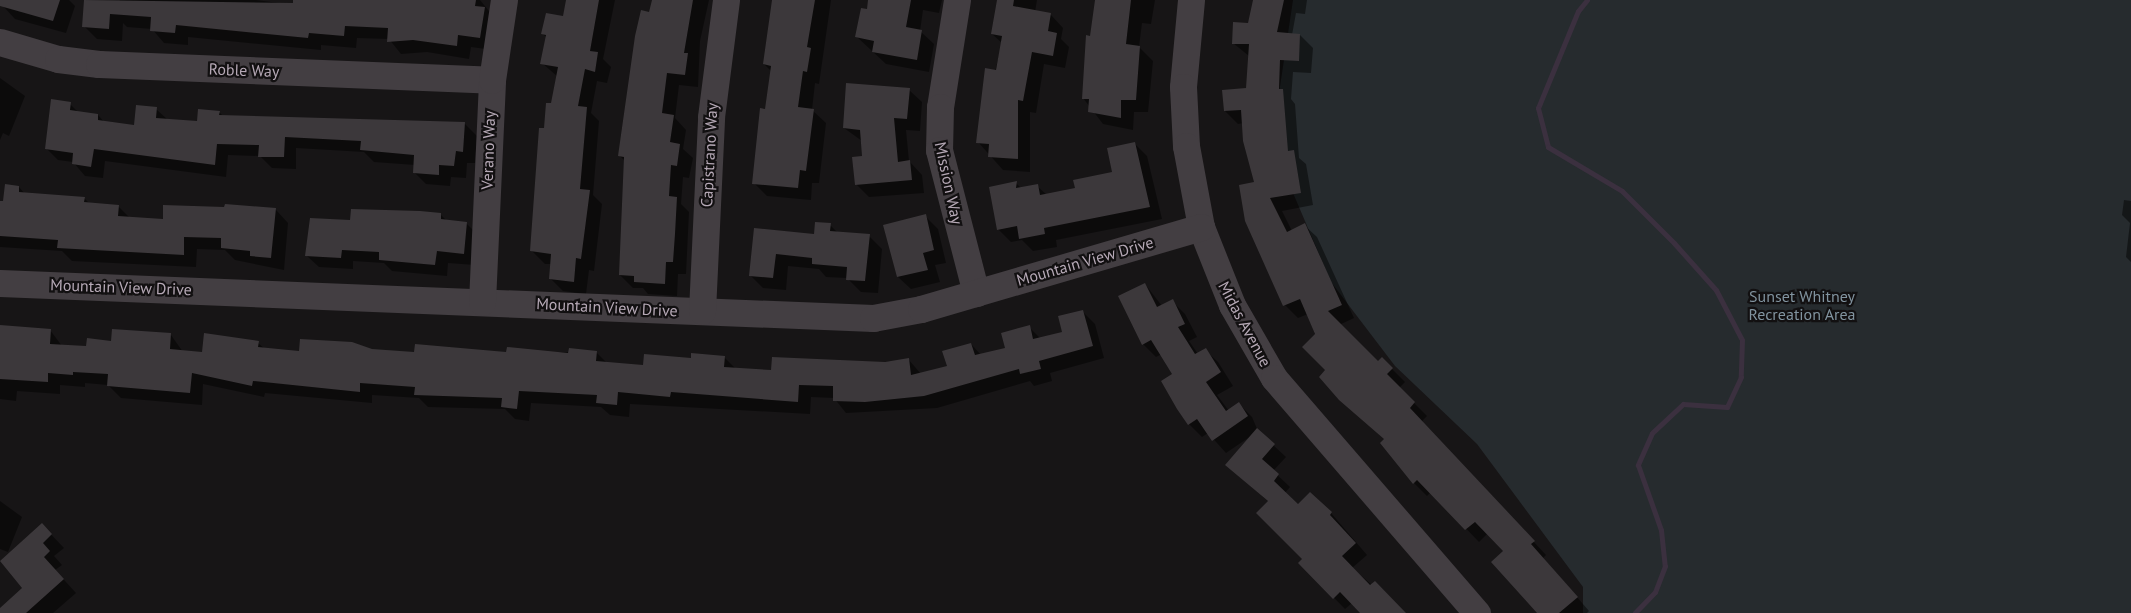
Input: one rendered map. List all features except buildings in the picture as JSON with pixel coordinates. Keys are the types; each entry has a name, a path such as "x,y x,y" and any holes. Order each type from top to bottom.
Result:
{"street":[{"name":"Verano Way","path":"482,302 492,80 504,0"},
{"name":"Capistrano Way","path":"702,311 711,117 726,0"},
{"name":"Mission Way","path":"957,0 940,107 939,150 976,293"},
{"name":"Midas Avenue","path":"1191,0 1184,58 1183,115 1190,178 1201,227 1232,305 1274,378 1477,613"},
{"name":"Roble Way","path":"0,42 58,59 99,64 492,80"},
{"name":"Mountain View Drive","path":"0,283 873,318 976,293 1201,227"}],"green space":[{"name":"Sunset Whitney Recreation Area","path":"1293,0 2131,0 2131,613 1583,613 1583,587 1477,444 1395,366 1331,282 1293,193 1279,93"}],"waterway":[{"path":"1587,0 1578,11 1538,108 1548,147 1622,191 1674,243 1716,290 1742,340 1741,377 1727,407 1683,404 1652,433 1638,465 1661,530 1665,566 1655,592 1635,613"}]}
